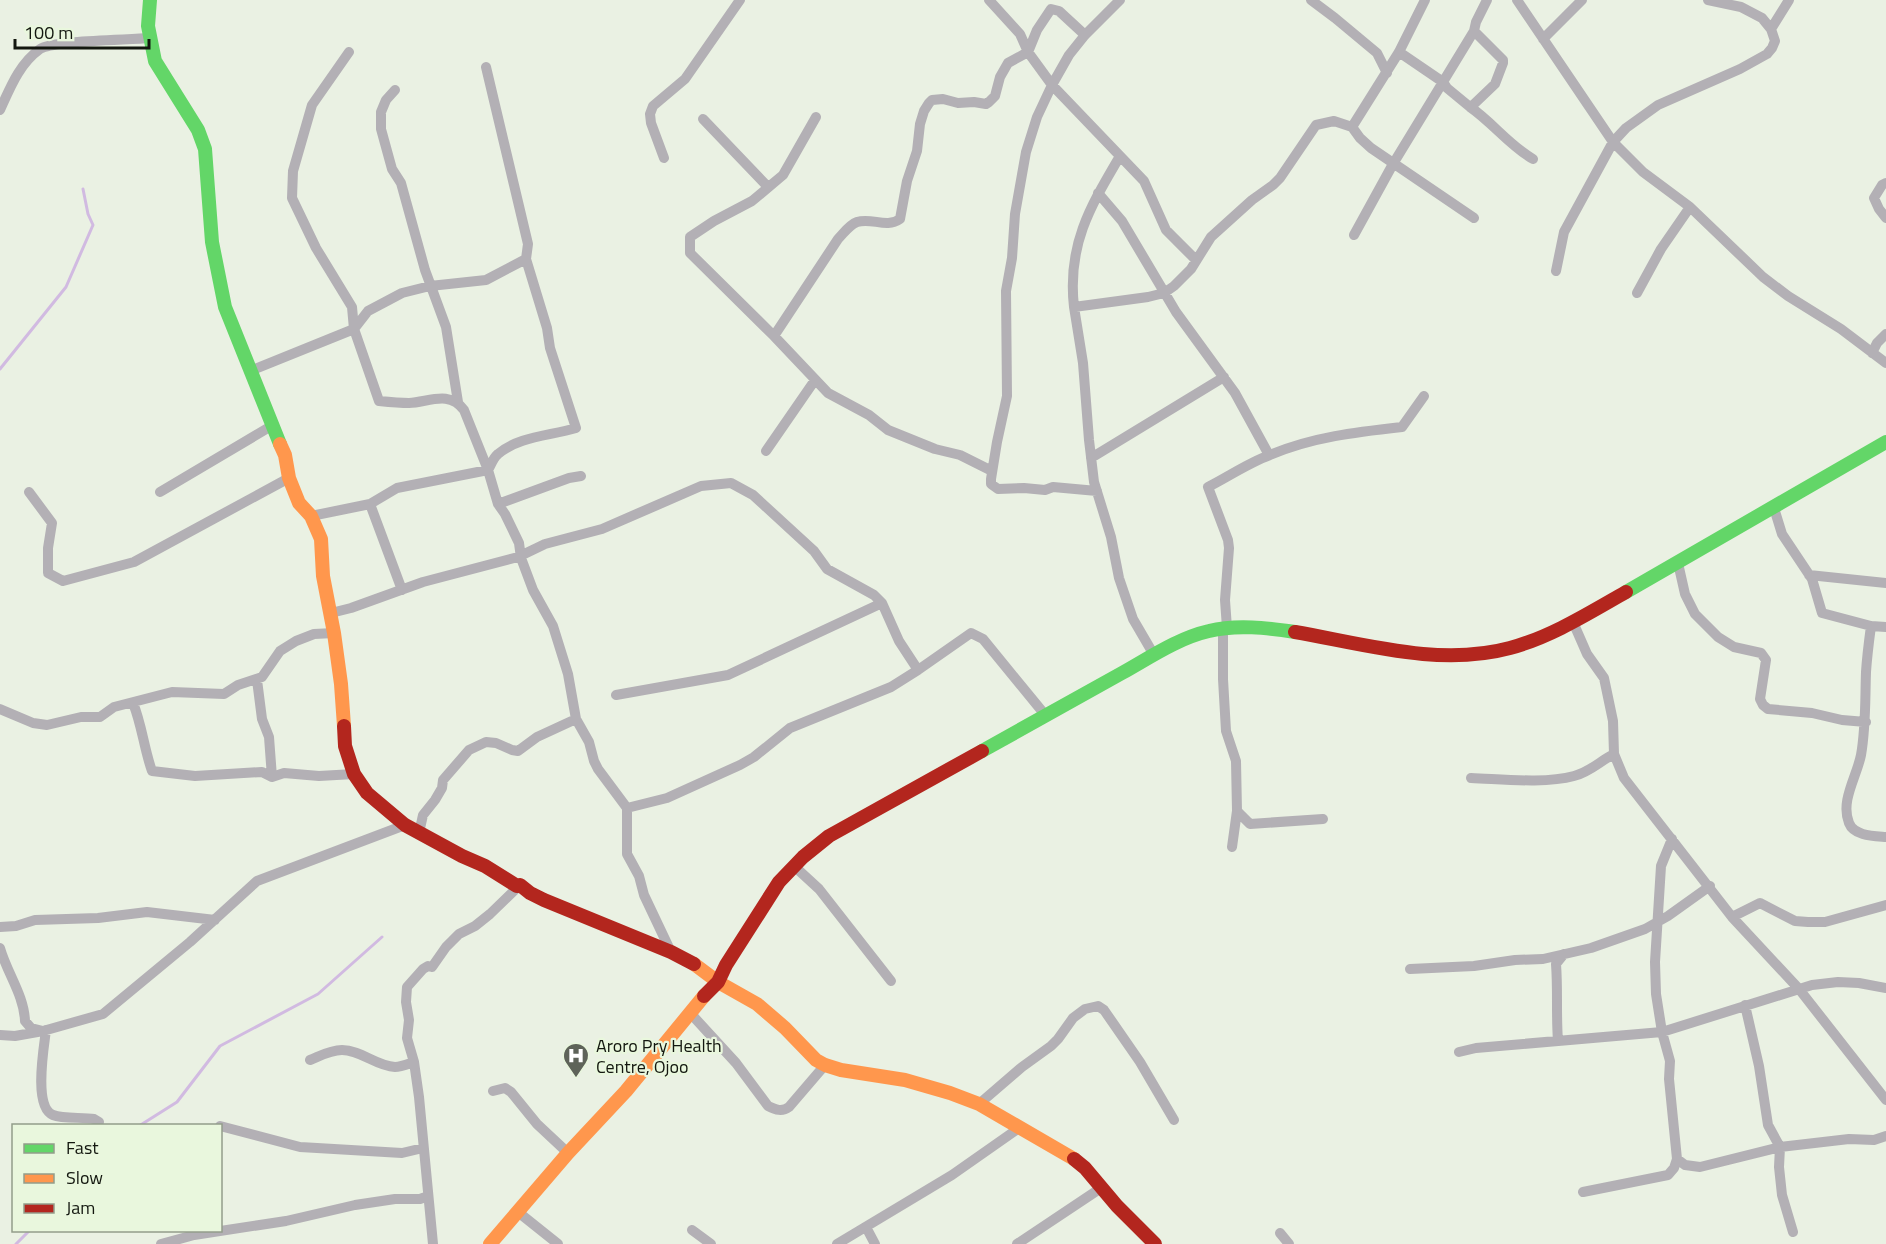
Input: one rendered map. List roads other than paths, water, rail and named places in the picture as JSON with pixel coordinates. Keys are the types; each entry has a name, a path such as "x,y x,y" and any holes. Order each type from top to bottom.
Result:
{"street":[{"path":"150,0 148,26 155,61 198,130 205,148 212,242 225,307 285,455 289,478 299,503 311,516 321,539 323,576 331,613 341,684 345,746 354,774 367,793 405,825 485,866 517,886 520,885 530,893 696,965 718,982 757,1004 785,1028 816,1060 825,1065 841,1070 905,1080 980,1104 1075,1159 1155,1244"},
{"path":"664,158 651,123 650,114 653,106 685,80 740,0"},
{"path":"989,0 1020,34 1028,52 1052,85 1144,181 1166,230 1196,260"},
{"path":"1097,491 1053,487 1045,490 998,489 991,484 1007,396 1006,291 1012,258 1014,214 1026,152 1037,117 1069,55 1084,35 1120,0"},
{"path":"1311,0 1377,54 1387,73"},
{"path":"1352,128 1399,52 1425,0"},
{"path":"1353,235 1393,164 1474,31 1487,0"},
{"path":"1517,0 1613,142 1643,172 1690,207 1763,277 1788,296 1841,329 1886,363"},
{"path":"1543,39 1582,0"},
{"path":"1556,271 1564,232 1613,142 1626,128 1658,105 1740,69 1767,54 1772,48 1775,41 1771,29 1762,18 1741,7 1708,0"},
{"path":"1771,29 1789,0"},
{"path":"774,336 838,239 851,226 859,221 888,224 900,219 907,181 917,151 920,124 924,111 932,100 943,99 958,103 986,104 989,102 995,96 1000,77 1008,63 1028,52 1037,30 1051,9 1059,11 1084,35"},
{"path":"1470,107 1495,84 1503,63 1503,60 1474,31"},
{"path":"1,104 17,74 37,51 45,46 149,38"},
{"path":"350,52 312,105 294,171 291,198 316,248 352,308 354,329 379,401 409,403 450,399 458,402"},
{"path":"1399,52 1443,82 1518,149 1533,159"},
{"path":"486,67 528,244 526,259 547,328 550,348 576,428 559,434 521,440 496,455 488,470"},
{"path":"395,90 386,100 381,112 381,129 392,169 401,183 430,286 446,327 458,402 464,410 488,470 498,504 506,514 516,536 533,590 560,645 576,719 589,742 598,769 627,808 627,854 639,876 644,895 670,952"},
{"path":"816,117 783,175 752,201 690,237 690,253 815,380 836,398 869,415 888,430 935,449 960,455 992,471"},
{"path":"703,119 768,187"},
{"path":"1074,307 1148,297 1174,286 1191,269 1211,237 1280,178 1316,125 1334,121 1352,128 1360,138 1393,164 1436,190 1474,218"},
{"path":"1120,156 1084,222 1077,244 1071,284 1083,363 1094,482 1132,619 1154,655"},
{"path":"1886,183 1882,185 1874,198 1886,218"},
{"path":"1098,193 1122,221 1164,292 1224,377 1269,455"},
{"path":"1637,292 1660,249 1690,207"},
{"path":"250,371 354,329 368,311 402,293 430,286 486,280 526,259"},
{"path":"1872,353 1877,343 1886,334"},
{"path":"1091,458 1224,377"},
{"path":"766,451 815,380"},
{"path":"1232,846 1237,812 1236,761 1226,731 1223,679 1229,548 1208,487 1269,455 1318,439 1360,431 1402,427 1424,396"},
{"path":"160,492 273,425"},
{"path":"490,1244 626,1091 718,982 762,905 779,882 829,836 1154,655 1196,635 1225,628 1283,630 1413,652 1474,653 1515,647 1529,642 1573,622 1886,442"},
{"path":"311,516 370,504 397,488 488,470"},
{"path":"498,504 580,476"},
{"path":"29,492 52,523 48,548 48,573 63,580 135,562 289,478"},
{"path":"331,613 423,582 518,557 545,544 602,529 701,486 731,483 753,495 814,550 827,569 874,595 882,603 899,641 918,670"},
{"path":"370,504 402,590"},
{"path":"1774,508 1782,534 1809,575 1822,613 1871,626 1886,627"},
{"path":"1678,563 1685,594 1695,614 1718,637 1734,647 1761,652 1766,660 1760,699 1763,705 1768,709 1812,713 1842,720 1866,722"},
{"path":"1809,575 1886,583"},
{"path":"616,695 728,675 882,603"},
{"path":"1573,622 1587,654 1604,678 1613,721 1614,754 1624,778 1732,917 1799,989 1886,1100"},
{"path":"1871,626 1866,670 1866,722 1860,757 1848,796 1847,813 1849,824 1856,831 1886,837"},
{"path":"0,709 33,723 47,725 81,717 100,717 114,707 172,692 224,694 238,685 257,680 264,675 280,651 296,641 314,634 334,633"},
{"path":"627,808 667,798 740,765 790,729 891,687 971,633 983,639 1046,716"},
{"path":"257,680 262,719 269,737 272,777"},
{"path":"133,703 139,717 152,771 195,776 262,772 272,777 284,773 319,776 354,774"},
{"path":"419,833 423,815 442,788 443,780 469,750 486,742 518,751 537,737 576,719"},
{"path":"1471,778 1548,779 1573,776 1594,768 1614,754"},
{"path":"1237,812 1250,824 1323,819"},
{"path":"0,1035 15,1036 45,1031 94,1018 109,1011 215,921 250,886 262,879 405,825"},
{"path":"1583,1192 1668,1175 1677,1159 1669,1079 1670,1061 1662,1032 1655,984 1661,866 1672,839"},
{"path":"794,866 819,889 891,981"},
{"path":"433,1244 421,1108 414,1062 407,1038 408,987 423,969 428,966 432,967 447,945 459,934 475,926 490,914 520,885"},
{"path":"1410,969 1474,966 1515,960 1543,959 1564,954 1645,929 1668,916 1710,886"},
{"path":"1732,917 1760,903 1795,921 1825,922 1886,905"},
{"path":"0,927 16,926 35,920 98,918 147,912 215,921"},
{"path":"0,948 24,1004 25,1021 31,1028 45,1031"},
{"path":"1558,1041 1556,964 1564,954"},
{"path":"1459,1052 1476,1048 1662,1032 1812,985 1838,982 1886,988"},
{"path":"1745,1005 1759,1066 1768,1125 1780,1147 1779,1167 1782,1196 1793,1232"},
{"path":"980,1104 1022,1067 1051,1046 1073,1018 1085,1010 1098,1006 1104,1010 1140,1062 1174,1120"},
{"path":"687,1016 693,1016 702,1025 736,1063 768,1106 775,1110 789,1107 825,1065"},
{"path":"45,1031 41,1090 46,1110 55,1116 94,1119 99,1122"},
{"path":"310,1060 328,1052 340,1050 359,1054 398,1068 414,1062"},
{"path":"493,1091 505,1088 511,1092 537,1124 568,1154"},
{"path":"222,1126 300,1147 402,1153 423,1148"},
{"path":"837,1244 952,1175 1019,1128"},
{"path":"1677,1159 1685,1165 1700,1167 1780,1147 1849,1139 1874,1140 1886,1136"},
{"path":"1017,1244 1101,1188"},
{"path":"222,1231 286,1221 355,1205 395,1199 420,1199 428,1196"},
{"path":"518,1212 558,1244"},
{"path":"866,1227 875,1244"},
{"path":"692,1230 711,1244"},
{"path":"161,1244 214,1232"},
{"path":"1280,1233 1289,1244"}],"waterway":[{"path":"0,369 66,287 93,225 88,214 83,189"},
{"path":"142,1124 177,1102 220,1046 318,994 382,937"},
{"path":"16,1244 28,1232"}],"place":[{"name":"Aroro Pry Health Centre, Ojoo","path":"576,1079"}]}
